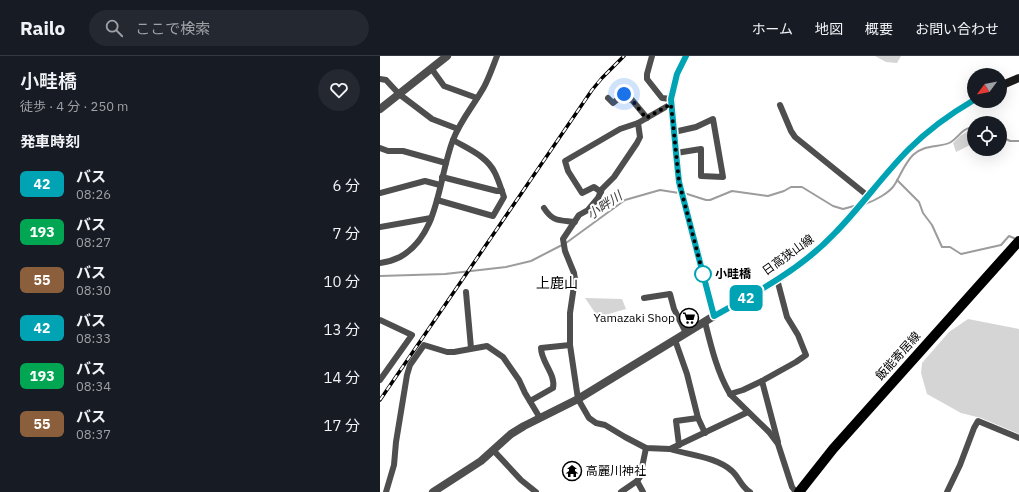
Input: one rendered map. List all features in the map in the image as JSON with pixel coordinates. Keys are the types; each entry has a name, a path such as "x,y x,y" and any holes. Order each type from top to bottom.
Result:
{"main road":[{"path":"686,56 677,74 671,102 676,153 681,189 714,316"},
{"path":"1007,83 1019,78"},
{"name":"日高狭山線","path":"714,316 777,280 820,248 834,235 908,150 929,130 967,104"},
{"name":"飯能寄居線","path":"798,492 853,426 1019,240"}],"street":[{"path":"380,109 447,56"},
{"path":"380,263 398,258 412,249 424,235 437,200 453,140 458,129 485,85 497,56"},
{"path":"652,56 647,79 662,98 671,102"},
{"path":"431,68 444,86 477,98"},
{"path":"380,79 386,80 398,94 432,119 458,129"},
{"path":"608,98 613,104 624,94 628,99 632,100 646,118"},
{"path":"601,192 594,187 582,193 568,171 566,161 620,129 638,123 671,102"},
{"path":"780,105 795,137 866,198"},
{"path":"674,132 696,127 713,119 723,177 701,176 701,150 676,153"},
{"path":"638,123 640,137 637,143 614,178 602,189 598,198 588,210 579,215 574,222 564,245 575,279 570,313 570,345 578,399 590,418 596,423 605,425 646,448 670,449 710,459 732,471 745,489 750,492"},
{"path":"437,200 493,216 504,197 496,174 487,161 453,140"},
{"path":"380,148 388,151 403,151 446,163"},
{"path":"442,177 502,192"},
{"path":"380,193 426,181 440,185"},
{"path":"544,208 549,216 554,220 574,222"},
{"path":"380,227 431,218"},
{"path":"730,394 762,381 806,355 798,335 788,317 777,280"},
{"path":"466,292 471,348"},
{"path":"644,298 670,294 674,309 686,333"},
{"path":"433,492 481,461 494,451 511,434 578,399 714,316"},
{"path":"380,320 412,336 380,380"},
{"path":"705,322 714,356 730,394 769,432 778,444"},
{"path":"675,340 698,418 705,433"},
{"path":"386,492 394,465 407,374 410,366 424,345 447,352 487,346 503,357 519,380 540,418"},
{"path":"530,401 553,388 554,382 541,353 541,348 570,345"},
{"path":"762,381 778,444 792,487 798,492"},
{"path":"670,449 748,412"},
{"path":"679,445 676,421 698,418"},
{"path":"946,492 960,465 978,421 1019,438"},
{"path":"621,492 637,481 640,477 646,448"},
{"path":"494,451 521,480 536,492"},
{"path":"637,481 644,492"}],"shaded area":[{"path":"875,56 901,56 897,63 886,62"},
{"path":"967,132 967,146 956,152 953,143"},
{"path":"585,298 622,299 626,309 598,317"},
{"path":"968,319 1019,329 1019,434 981,418 961,413 927,394 921,373 922,363 949,332"}],"waterway":[{"name":"小畔川","path":"865,204 882,196 893,187 908,162 917,152 922,149 947,144 967,129"},
{"name":"小畔川","path":"1007,140 1019,141"},
{"path":"897,180 919,202 923,213 932,225 942,247 950,247 961,254 1001,245 1009,236 1016,239"},
{"name":"小畔川","path":"684,193 710,200 732,191 768,196 791,187 802,187 833,206 843,209 854,206"},
{"name":"小畔川","path":"566,243 625,200 660,190 679,193"},
{"name":"小畔川","path":"380,276 445,274 506,267 531,261 562,245"}],"railway":[{"path":"380,400 592,90 624,56"}],"bus line":[{"name":"42","path":"686,56 677,74 671,99 679,182 714,316 777,280 820,248 854,213 908,150 929,130 967,104"}],"place":[{"name":"小畦橋","path":"703,274"},
{"name":"Yamazaki Shop","path":"689,318"},
{"name":"高麗川神社","path":"572,471"}],"district":[{"name":"上鹿山","path":"557,283"}],"route":[{"path":"624,94 628,99 632,100 646,118 671,104 679,182 703,274"}]}
